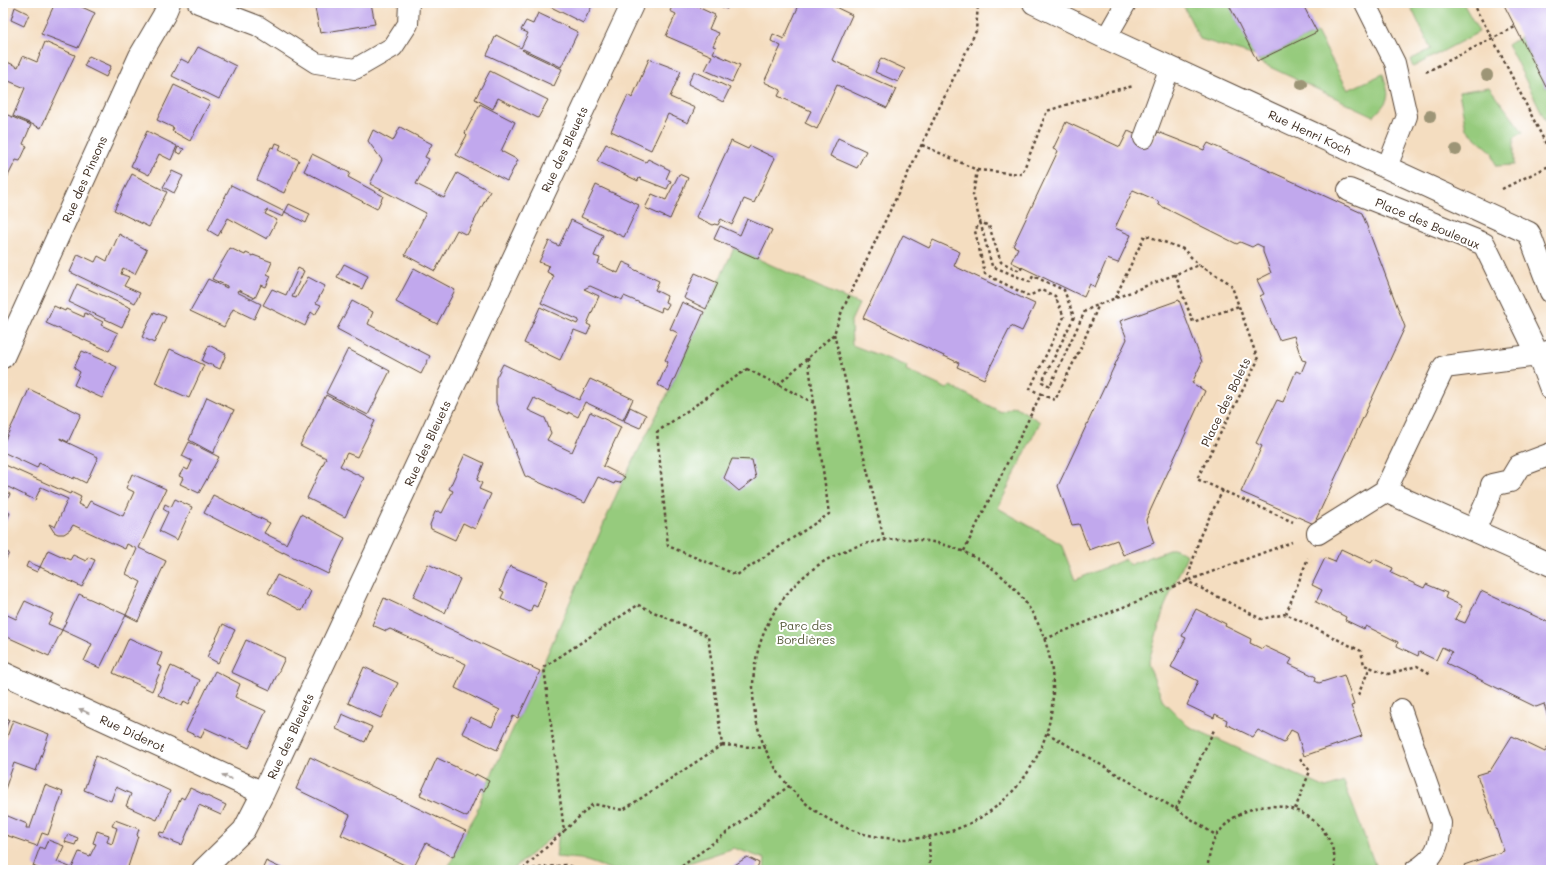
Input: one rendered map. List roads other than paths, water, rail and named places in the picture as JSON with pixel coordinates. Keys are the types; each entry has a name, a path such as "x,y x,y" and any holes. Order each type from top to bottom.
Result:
{"street":[{"name":"Rue des Bleuets","path":"203,870 244,830 263,793 633,3"},
{"name":"Rue Henri Koch","path":"1034,3 1106,38 1529,233 1551,292"},
{"name":"Rue des Pinsons","path":"3,357 140,56 166,4"},
{"name":"Place des Bouleaux","path":"1350,190 1484,244 1545,353 1551,389"},
{"path":"1318,533 1385,491 1444,367 1545,353"},
{"path":"1474,530 1489,497 1492,485 1510,481 1520,466 1551,454"},
{"path":"1385,491 1551,565"},
{"name":"Rue Diderot","path":"3,673 263,793"}],"lane":[{"path":"198,3 258,26 316,63 355,68 393,47 408,24 409,3"},
{"path":"1106,38 1126,3"},
{"path":"1365,3 1395,63 1407,116 1387,167"},
{"path":"1144,138 1170,67"},
{"path":"1401,708 1441,823 1440,841 1427,862 1415,870"}],"park label":[{"name":"Parc des Bordières","path":"806,632"}]}
